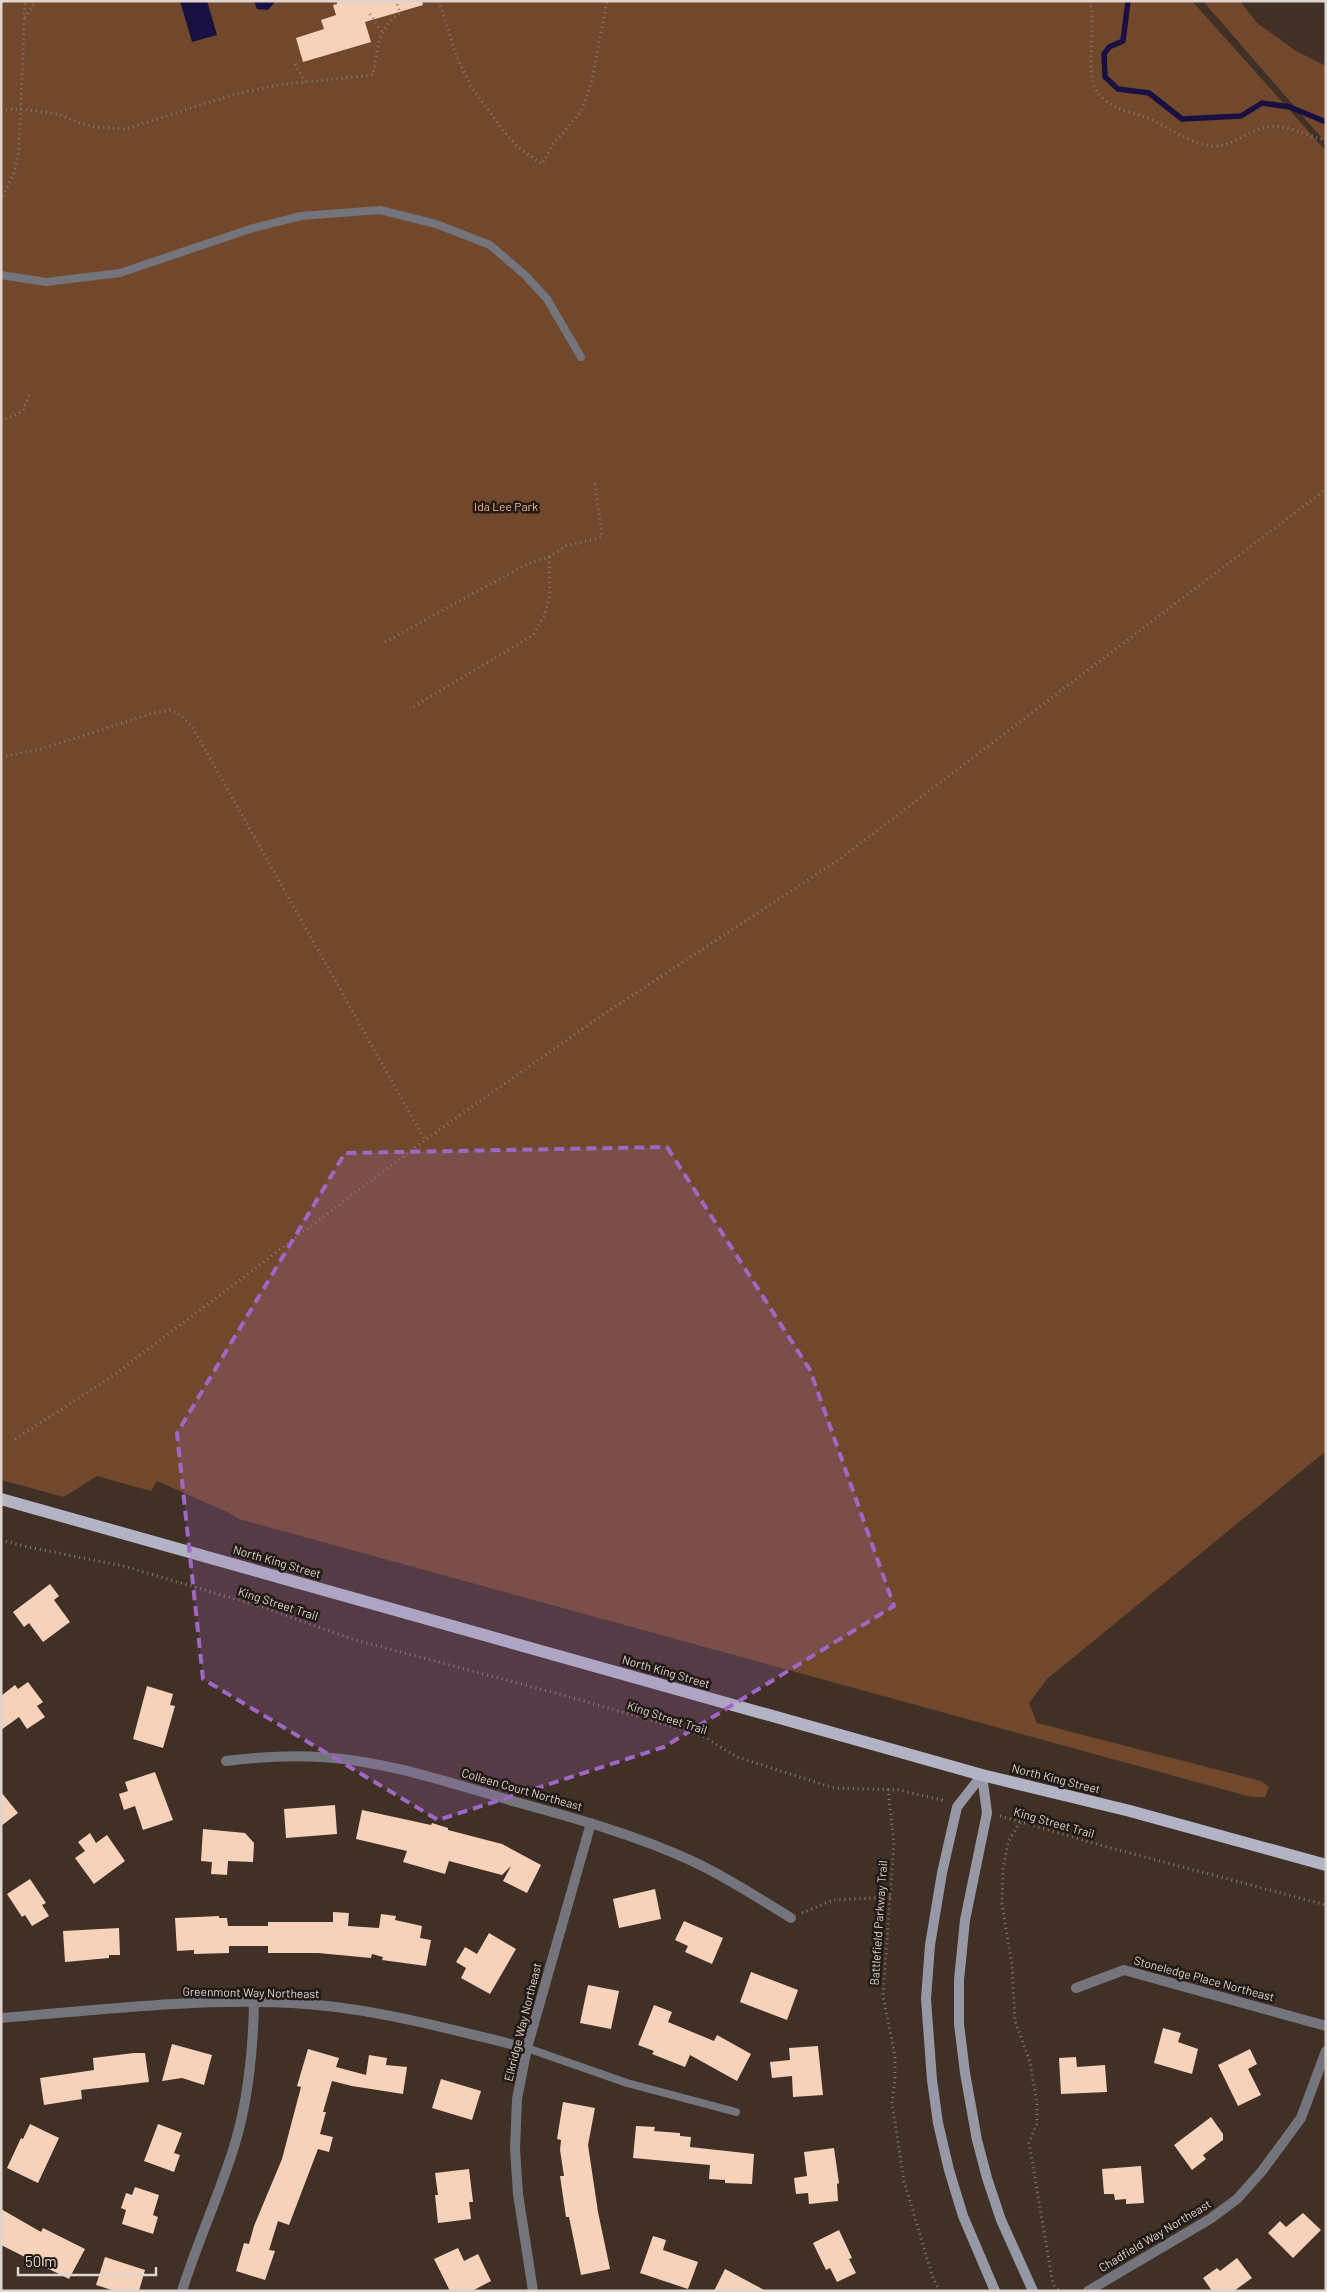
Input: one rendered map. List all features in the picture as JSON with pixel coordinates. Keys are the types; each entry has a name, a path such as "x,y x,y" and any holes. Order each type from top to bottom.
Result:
{"main road":[{"name":"North King Street","path":"1,1499 982,1775 1130,1811 1326,1865"},
{"path":"982,1775 958,1804 942,1873 930,1945 926,1999 937,2114 949,2170 963,2216 995,2291"},
{"path":"982,1775 987,1813 965,1920 959,1980 959,2024 965,2073 977,2140 987,2178 1001,2220 1033,2291"}],"street":[{"name":"Colleen Court Northeast","path":"226,1761 292,1756 340,1759 380,1764 443,1780 624,1834 694,1862 724,1877 791,1918"},
{"name":"Elkridge Way Northeast","path":"533,2291 520,2210 515,2149 517,2099 526,2048 591,1824"},
{"name":"Stoneledge Place Northeast","path":"1076,1988 1124,1970 1326,2026"},
{"path":"182,2291 198,2241 233,2150 243,2113 250,2070 254,2003"},
{"name":"Greenmont Way Northeast","path":"1,2018 173,2004 292,2003 368,2012 526,2048"},
{"name":"Chadfield Way Northeast","path":"1088,2291 1210,2219 1237,2199 1262,2171 1301,2118 1326,2051"}],"lane":[{"path":"1,275 46,282 120,273 250,229 301,216 380,210 436,224 490,245 525,275 547,298 581,357"},
{"path":"526,2048 626,2083 736,2112"}],"path":[{"path":"1,202 14,173 19,150 26,1"},
{"path":"25,18 36,1"},
{"path":"1,110 20,109 59,114 79,124 97,128 126,129 235,94 278,85 373,75 378,43 385,26 400,13 396,1"},
{"path":"439,1 456,56 470,85 505,133 518,147 542,164 553,144 581,112 591,84 607,1"},
{"path":"1090,1 1092,18 1092,77 1096,89 1104,100 1115,107 1144,116 1203,145 1217,146 1264,128 1277,126 1326,143"},
{"path":"370,14 383,33"},
{"path":"295,64 305,82"},
{"path":"1,421 23,411 29,395"},
{"path":"385,642 527,564 549,557 566,546 602,537 595,482"},
{"path":"15,1439 110,1378 425,1140 598,1018 841,858 1326,489"},
{"path":"410,709 533,635 545,614 550,594 549,557"},
{"path":"1,757 42,749 150,714 170,710 181,716 193,728 425,1140"},
{"name":"King Street Trail","path":"1,1540 123,1566 262,1607 355,1640 563,1695 701,1735 737,1757 834,1788 888,1789 918,1793 958,1804"},
{"name":"Battlefield Parkway Trail","path":"888,1789 894,1842 882,1996 895,2056 892,2103 896,2140 915,2220 933,2278 940,2291"},
{"name":"King Street Trail","path":"987,1813 1326,1905"},
{"path":"1020,1822 1008,1842 1003,1869 1002,1904 1012,1965 1015,2021 1030,2062 1037,2104 1037,2123 1029,2144 1034,2184 1053,2284 1059,2291"},
{"path":"791,1918 832,1900 891,1897"}],"highlighted area":[{"path":"667,1147 810,1370 894,1606 664,1747 438,1820 203,1679 177,1433 345,1153"}],"green space":[{"name":"Ida Lee Park","path":"1,1 1192,1 1326,151 1326,1451 1047,1679 1029,1703 1037,1723 1261,1781 1269,1787 1265,1797 1251,1797 239,1519 157,1481 151,1491 97,1476 64,1497 1,1480"},
{"path":"1203,1 1240,1 1257,23 1296,51 1326,66 1326,143"}],"shaded area":[{"path":"180,1 207,1 217,35 192,42"},
{"path":"254,1 274,1 274,3 268,10 257,9"}],"building":[{"path":"337,1 422,1 423,5 365,22 371,42 303,62 296,38 324,29 321,20 336,15 333,5 337,4"},
{"path":"50,1584 59,1596 54,1600 70,1622 43,1642 29,1623 24,1627 13,1612"},
{"path":"28,1682 43,1702 37,1706 45,1717 27,1729 19,1717 1,1730 1,1696 15,1685 18,1689"},
{"path":"147,1686 173,1694 170,1705 175,1706 163,1748 133,1739"},
{"path":"155,1772 173,1820 143,1830 135,1806 124,1810 119,1794 128,1791 125,1782"},
{"path":"1,1792 18,1813 1,1826"},
{"path":"335,1805 337,1834 286,1838 284,1809"},
{"path":"362,1810 431,1825 432,1823 448,1828 448,1830 502,1844 541,1865 527,1893 503,1881 511,1866 502,1875 449,1861 445,1874 403,1862 407,1851 356,1839"},
{"path":"203,1829 245,1833 254,1843 253,1862 228,1861 227,1875 211,1874 212,1862 201,1861"},
{"path":"90,1833 96,1843 107,1835 125,1861 94,1884 75,1858 85,1851 78,1842"},
{"path":"30,1879 46,1903 42,1905 49,1916 32,1926 25,1915 22,1917 7,1894"},
{"path":"655,1889 661,1919 619,1928 613,1899"},
{"path":"333,1912 349,1913 348,1926 379,1928 381,1914 396,1916 395,1920 422,1926 420,1938 431,1940 426,1966 382,1960 383,1957 372,1954 371,1958 318,1953 268,1953 268,1946 229,1946 229,1953 194,1954 194,1950 177,1951 175,1918 219,1916 219,1918 227,1918 228,1926 268,1926 268,1922 333,1922"},
{"path":"684,1921 723,1938 712,1964 685,1952 688,1946 675,1940"},
{"path":"119,1928 120,1955 109,1955 109,1958 65,1962 63,1931"},
{"path":"489,1933 516,1949 490,1994 461,1978 466,1968 456,1962 465,1947 477,1954"},
{"path":"751,1972 798,1990 787,2020 740,2002"},
{"path":"588,1985 619,1991 611,2029 580,2023"},
{"path":"654,2005 672,2012 668,2022 714,2041 717,2035 751,2054 737,2081 690,2055 685,2067 652,2054 654,2051 638,2045"},
{"path":"1163,2028 1181,2033 1178,2042 1198,2049 1192,2074 1154,2063"},
{"path":"172,2044 212,2055 204,2085 182,2078 162,2081"},
{"path":"818,2046 823,2095 793,2097 792,2076 772,2078 770,2062 790,2060 789,2048"},
{"path":"308,2049 339,2058 336,2067 366,2075 369,2055 387,2058 386,2065 407,2067 403,2094 332,2081 323,2112 326,2112 320,2134 333,2137 329,2152 318,2149 289,2225 278,2221 269,2250 275,2251 265,2280 236,2271 244,2243 249,2244 254,2226 282,2159 301,2087 297,2086"},
{"path":"1250,2049 1257,2064 1248,2069 1261,2095 1238,2106 1218,2065"},
{"path":"145,2053 149,2082 81,2090 82,2099 44,2105 40,2078 94,2070 93,2058"},
{"path":"1076,2057 1077,2067 1105,2065 1107,2092 1061,2094 1059,2058"},
{"path":"441,2079 481,2091 472,2120 432,2108"},
{"path":"563,2102 595,2108 588,2145 598,2212 610,2269 581,2275 569,2217 566,2217 560,2176 564,2176 560,2150 561,2140 557,2139"},
{"path":"1211,2117 1223,2134 1223,2140 1203,2155 1206,2159 1192,2170 1174,2145"},
{"path":"30,2124 59,2138 38,2183 7,2168"},
{"path":"158,2124 182,2133 174,2153 180,2155 174,2172 144,2161"},
{"path":"636,2126 655,2127 654,2131 680,2133 680,2136 691,2137 690,2147 754,2154 752,2184 725,2183 725,2180 709,2179 710,2165 633,2158"},
{"path":"834,2148 839,2183 837,2184 838,2201 809,2204 808,2193 796,2194 794,2178 807,2176 804,2152"},
{"path":"1141,2166 1144,2203 1126,2204 1126,2199 1115,2200 1114,2194 1104,2194 1102,2169"},
{"path":"469,2169 473,2202 469,2202 471,2219 438,2223 435,2195 438,2195 435,2173"},
{"path":"135,2187 159,2195 153,2215 158,2217 153,2234 122,2224 126,2210 121,2208 126,2193 132,2195"},
{"path":"1,2209 41,2232 43,2228 85,2249 69,2279 1,2245"},
{"path":"1303,2213 1321,2230 1293,2258 1268,2233 1280,2221 1286,2227"},
{"path":"839,2230 852,2258 849,2259 856,2273 837,2282 830,2268 826,2270 813,2243"},
{"path":"653,2236 666,2240 663,2250 698,2262 688,2289 640,2273"},
{"path":"458,2248 464,2261 478,2254 491,2281 472,2291 450,2291 434,2259"},
{"path":"105,2257 145,2270 139,2291 115,2291 96,2285"},
{"path":"1237,2258 1252,2278 1234,2291 1212,2291 1203,2278 1217,2268 1220,2271"},
{"path":"725,2269 766,2291 714,2291"}],"waterway":[{"path":"1128,1 1123,41 1109,47 1104,54 1105,77 1118,89 1149,93 1182,119 1241,116 1262,103 1290,107 1326,122"}]}
